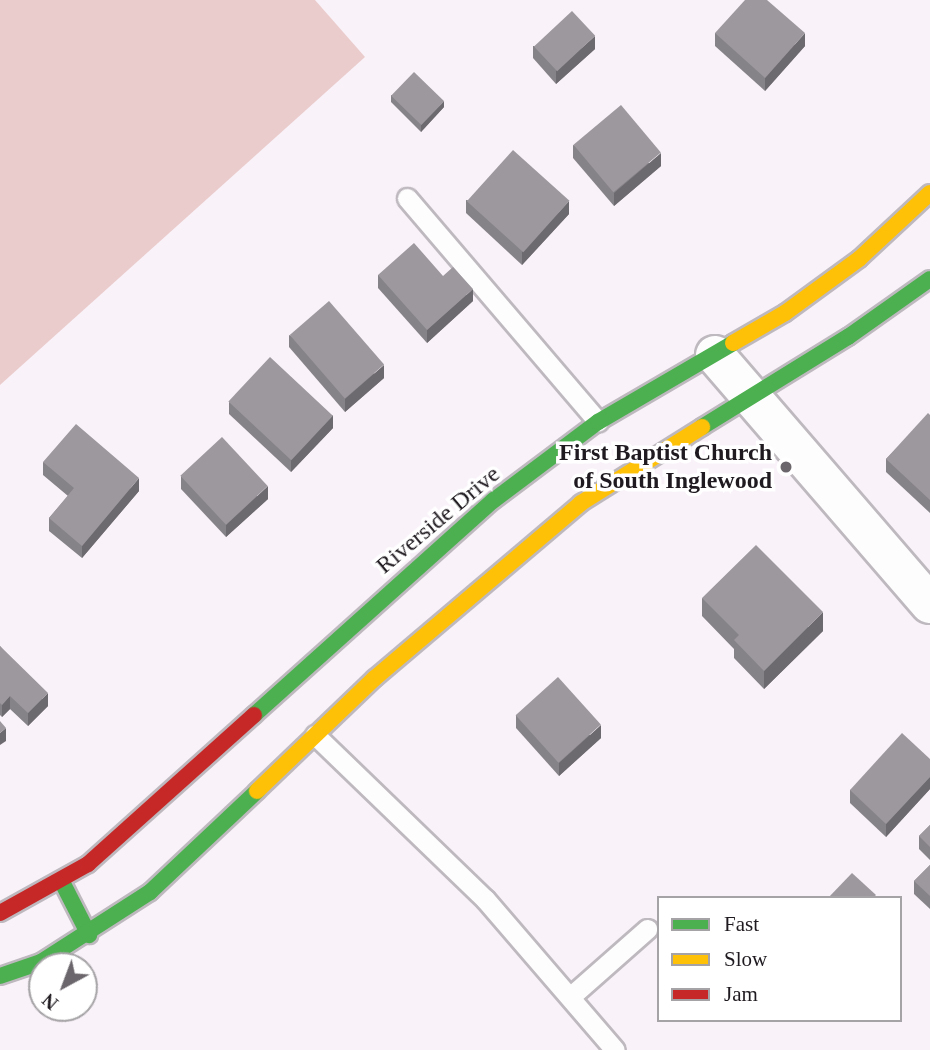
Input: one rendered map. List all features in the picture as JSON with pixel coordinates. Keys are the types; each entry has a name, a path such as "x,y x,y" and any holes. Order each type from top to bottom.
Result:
{"street":[{"name":"Riverside Drive","path":"0,913 61,880 108,847 494,500 598,422 785,313 859,259 930,193"},
{"path":"0,976 41,962 89,935 150,892 470,593 581,503 848,337 930,279"},
{"path":"715,355 930,604"},
{"path":"61,880 89,935"}],"lane":[{"path":"407,198 598,422"},
{"path":"315,735 485,899 615,1050"},
{"path":"570,997 647,929"}],"shaded area":[{"path":"0,0 315,0 365,57 0,385"}],"building":[{"path":"745,0 767,0 805,33 765,78 715,33"},
{"path":"572,11 595,36 557,71 534,46"},
{"path":"414,72 444,101 421,125 391,96"},
{"path":"621,105 661,152 613,192 574,145"},
{"path":"513,150 569,201 523,252 467,201"},
{"path":"414,243 443,276 453,267 473,289 427,330 378,275"},
{"path":"329,301 384,364 345,399 290,335"},
{"path":"270,357 333,416 291,460 228,402"},
{"path":"928,413 930,415 930,500 886,459"},
{"path":"76,424 139,478 82,546 49,518 74,488 43,462"},
{"path":"222,437 268,486 226,525 180,476"},
{"path":"756,545 823,612 764,671 734,640 739,635 702,598"},
{"path":"0,646 48,693 28,713 10,696 2,705 0,703"},
{"path":"558,677 601,725 558,763 516,715"},
{"path":"0,721 6,728 0,733"},
{"path":"902,733 930,759 930,777 886,824 850,790"},
{"path":"930,825 930,847 919,836"},
{"path":"930,865 930,896 914,881"},
{"path":"852,873 876,895 875,896 830,896"}],"traffic: fast":[{"path":"702,427 848,337 930,279"},
{"path":"254,715 494,500 598,422 733,343"},
{"path":"0,976 41,962 150,892 257,791"},
{"path":"61,880 89,935"}],"traffic: slow":[{"path":"733,343 785,313 859,259 930,193"},
{"path":"257,791 375,678 581,503 702,427"}],"traffic: jam":[{"path":"0,913 88,864 254,715"}],"place":[{"name":"First Baptist Church of South Inglewood","path":"786,467"}]}
